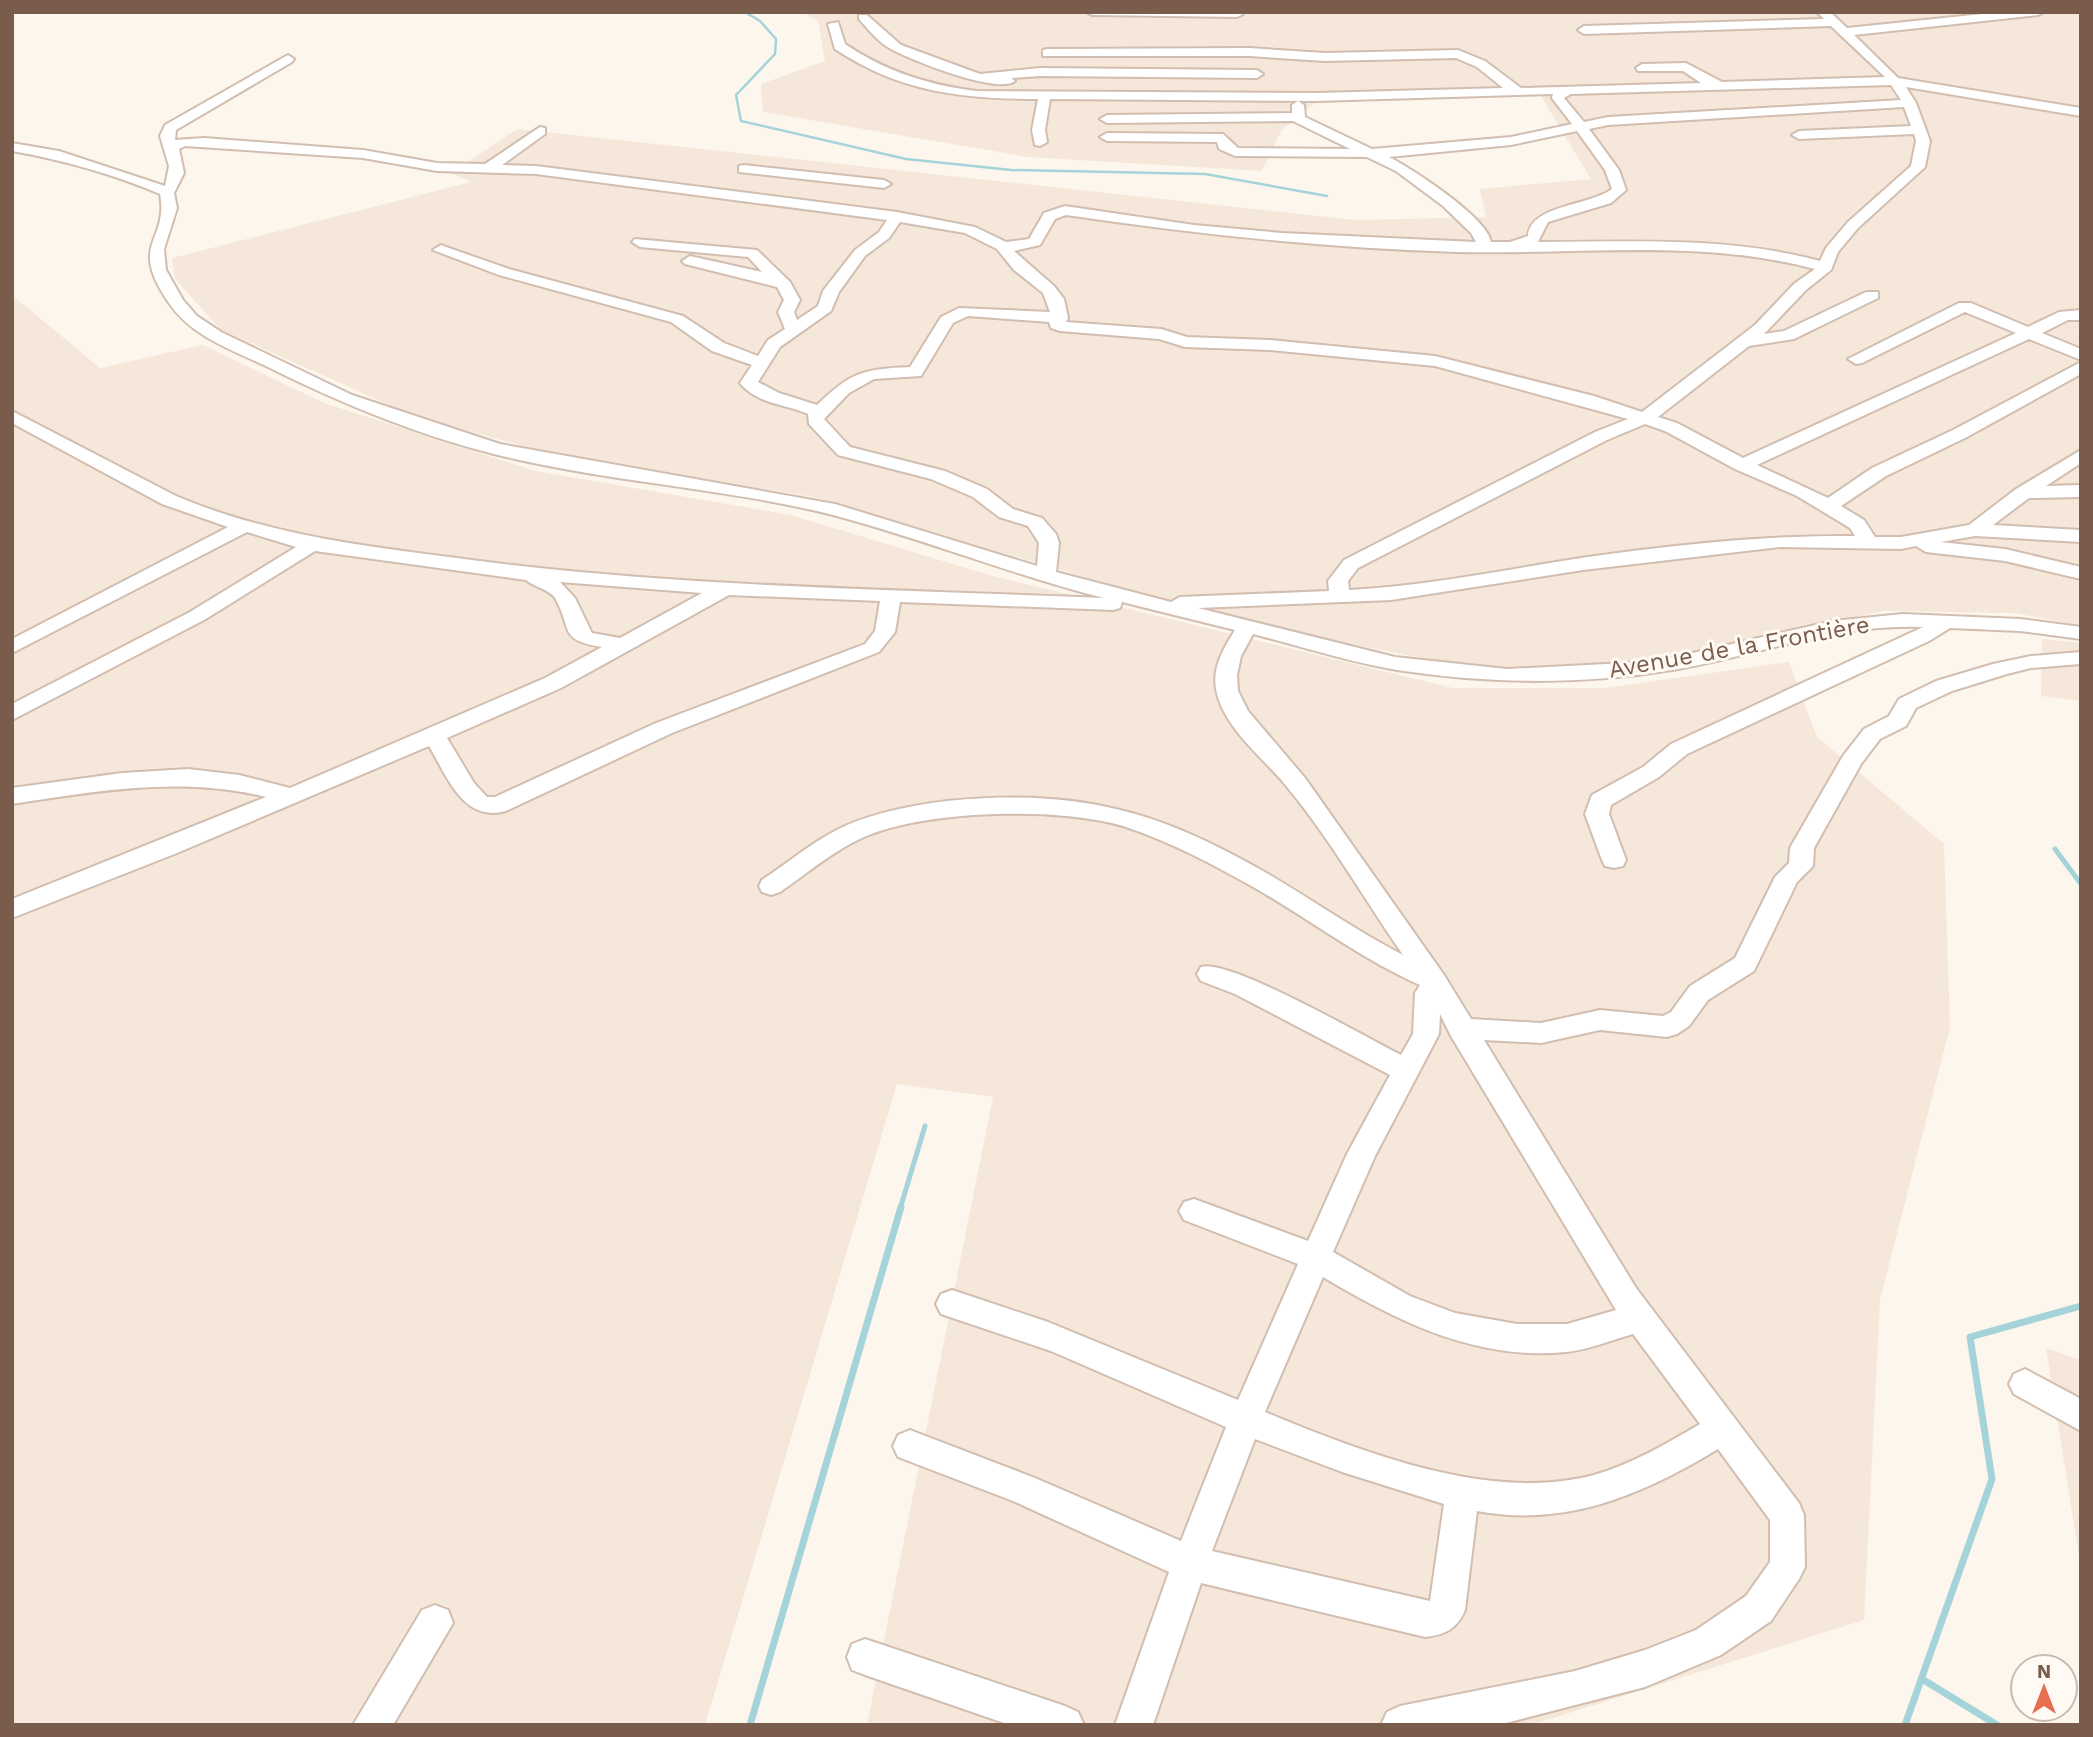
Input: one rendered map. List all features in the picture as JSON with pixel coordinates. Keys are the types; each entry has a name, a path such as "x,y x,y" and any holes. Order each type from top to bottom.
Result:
{"street":[{"path":"1091,12 1242,29 1325,57 1458,54 1482,64 1497,79 1519,92"},
{"path":"1584,30 2038,12"},
{"path":"863,17 886,41 897,48 978,78 998,81 1121,84 1196,94"},
{"path":"1340,596 1338,581 1350,564 1601,436 1646,418 1745,341 1800,287 1826,267 1831,251 1853,225 1918,167 1923,141 1917,130 1910,103 1894,81 1834,22"},
{"path":"834,24 839,46 867,64 912,82 976,95 1044,101"},
{"path":"1047,53 1242,29"},
{"path":"1242,29 1264,95"},
{"path":"288,59 170,128 167,136 171,148 182,142 204,142 363,154 437,167 536,170 898,216 963,228 1003,247 1021,247 1035,242 1049,216 1065,210 1194,229 1282,237 1482,247 1682,246 1782,255 1826,267"},
{"path":"953,67 989,75 1040,72 1258,74"},
{"path":"1642,68 1686,67 1696,76 1722,86"},
{"path":"1000,108 1104,94 1308,96 1894,81 1947,92 2081,112"},
{"path":"1516,245 1535,238 1536,226 1543,219 1606,200 1619,190 1614,174 1558,98 1559,94 1567,91"},
{"path":"1104,94 1107,144 1223,138"},
{"path":"1295,117 1298,116 1298,100 1308,96"},
{"path":"1040,142 1036,127 1044,101"},
{"path":"1217,117 1224,146 1235,152 1394,153 1497,143 1580,125 1910,103"},
{"path":"1107,119 1295,117 1401,168 1405,174 1448,201 1456,213 1484,239 1482,247"},
{"path":"1799,135 1917,130"},
{"path":"490,167 540,131"},
{"path":"12,147 54,154 137,179 167,192"},
{"name":"Avenue de la Frontière","path":"171,148 177,178 167,192 170,208 156,249 156,260 158,270 176,302 191,319 215,335 346,399 497,449 835,510 1070,583 1395,663 1507,676 1625,670 1675,663 1833,627 1887,621 1948,620 2081,633"},
{"path":"744,169 888,178 869,213"},
{"path":"819,413 756,389 750,383 760,362 774,344 825,308 834,286 860,253 884,234 898,216"},
{"path":"640,242 752,253 780,281 792,300 786,312 793,329"},
{"path":"1003,247 1009,258 1058,300 1060,318 1057,325 1161,334 1181,342 1270,345 1435,361 1588,400 1671,427 1742,465 1829,506 1857,524 1868,541"},
{"path":"441,250 516,276 677,319 718,347 760,362"},
{"path":"690,261 780,281"},
{"path":"1745,341 1788,336 1872,295"},
{"path":"1856,359 1965,306 2081,355"},
{"path":"1046,575 1048,537 1035,522 1006,513 980,493 938,475 844,451 815,420 843,389 870,374 915,372 947,320 965,311 1060,318"},
{"path":"1742,465 2032,333 2065,315 2081,315"},
{"path":"1829,506 1879,472 1959,434 2081,367"},
{"path":"2056,381 2081,379"},
{"path":"12,416 169,500 244,526 312,545 527,573 726,589 1151,604 1430,590 1583,564 1753,543 1868,541 2005,555 2081,573"},
{"path":"1975,530 2023,493 2081,455"},
{"path":"2023,493 2081,491"},
{"path":"12,647 244,526"},
{"path":"1901,543 1975,530 2081,536"},
{"path":"12,713 197,616 312,545"},
{"path":"527,573 559,590 577,629 585,638 624,645"},
{"path":"12,909 68,883 146,856 288,795 335,778 434,733 535,692 726,589"},
{"path":"434,733 465,788 481,804 498,805 676,723 872,648 885,632 891,595"},
{"path":"1614,860 1597,814 1600,801 1651,772 1679,749 1850,672 1922,637 1948,620"},
{"path":"1246,628 1230,656 1226,675 1227,691 1237,712 1252,734 1297,783 1437,985 1461,1029 1500,1085 1570,1209 1639,1318 1787,1515 1791,1544 1783,1574 1773,1594 1737,1624 1696,1651 1579,1690 1400,1725"},
{"path":"1461,1029 1541,1033 1600,1020 1655,1027 1671,1026 1699,993 1719,984 1745,964 1787,877 1801,866 1802,848 1821,813 1851,761 1872,733 1898,721 1907,704 1944,686 2031,662 2081,658"},
{"path":"12,796 77,786 189,777 244,784 288,795"},
{"path":"771,886 853,833 894,820 981,809 1077,810 1119,817 1185,844 1265,883 1437,985"},
{"path":"1210,974 1407,1071"},
{"path":"1135,1725 1190,1563 1245,1421 1361,1154 1426,1034 1428,993 1437,985"},
{"path":"1194,1211 1315,1257 1399,1307 1455,1327 1517,1338 1567,1338 1639,1318"},
{"path":"951,1304 1063,1342 1245,1421 1330,1453 1462,1495 1530,1500 1590,1493 1664,1463 1724,1428"},
{"path":"2025,1384 2081,1416"},
{"path":"911,1446 1023,1489 1190,1563 1425,1619 1438,1618 1447,1610 1462,1495"},
{"path":"372,1725 435,1623"},
{"path":"865,1657 1065,1725"}],"shaded area":[{"path":"802,12 2081,12 2081,48 2076,50 2081,51 2081,626 2015,613 1883,611 1677,655 1550,668 1467,667 1310,636 1132,591 819,498 558,456 412,415 221,330 175,279 172,258 471,182 451,173 517,129 1356,220 1486,217 1480,189 1591,179 1541,96 1316,102 1281,131 1262,171 1028,157 763,112 761,84 825,61 818,21"},
{"path":"12,295 100,368 203,345 324,403 536,471 791,515 989,575 1453,688 1605,688 1789,662 1817,737 1944,844 1950,1027 1880,1300 1864,1620 1531,1725 867,1725 993,1097 897,1084 705,1725 12,1725"},
{"path":"2042,639 2081,643 2081,701 2041,696"},
{"path":"2046,1348 2081,1360 2081,1569"}],"waterway":[{"path":"745,12 760,21 776,39 775,54 736,95 741,121 906,159 1011,170 1205,174 1327,196"},
{"path":"2055,849 2081,884"},
{"path":"900,1209 925,1126"},
{"path":"750,1725 901,1207"},
{"path":"1905,1725 1992,1479 1970,1337 2081,1306"},
{"path":"1922,1679 1997,1725"}]}
